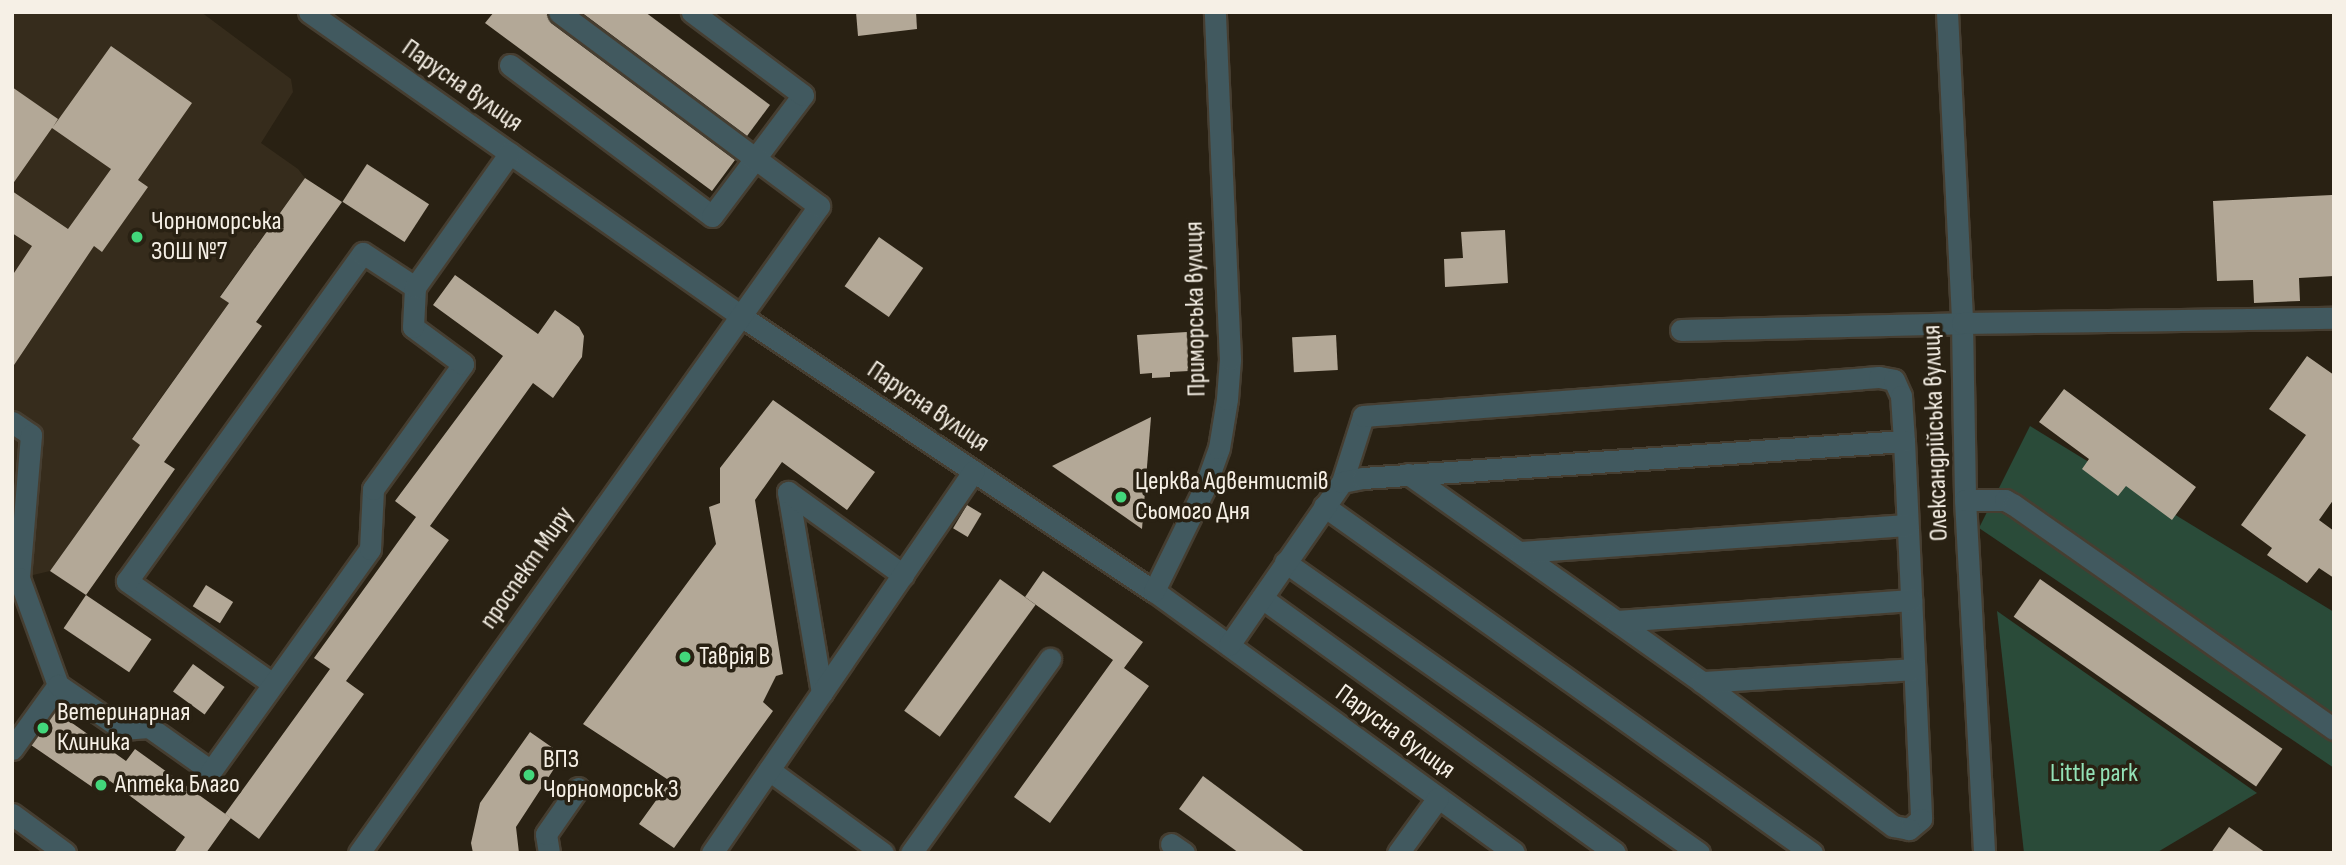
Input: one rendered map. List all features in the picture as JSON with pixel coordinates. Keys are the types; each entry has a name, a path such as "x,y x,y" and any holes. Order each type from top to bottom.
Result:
{"street":[{"name":"Парусна вулиця","path":"309,12 741,316 1154,591 1514,853"},
{"path":"559,12 755,158"},
{"path":"510,65 712,216 803,95 692,12"},
{"name":"Приморська вулиця","path":"1154,591 1205,487 1219,448 1227,399 1230,359 1215,12"},
{"name":"Олександрійська вулиця","path":"1947,12 1962,323 1965,500 1983,853"},
{"path":"12,422 31,435 19,578 58,685 122,729 149,727 211,771 370,550 373,489 463,364 413,327 415,287 510,153"},
{"name":"проспект Миру","path":"359,853 819,205 755,158"},
{"path":"273,684 127,582 363,253 415,287"},
{"path":"1681,330 2334,318"},
{"path":"1229,645 1342,482 1363,416 1879,377 1894,380 1901,396 1904,441 1922,819 1909,830 1893,825 1702,682 1408,474"},
{"path":"1342,482 1408,474 1904,441"},
{"path":"712,853 974,471"},
{"path":"822,693 788,492 903,575"},
{"path":"1965,500 2005,500 2014,505 2334,729"},
{"path":"1324,506 1812,853"},
{"path":"1520,552 1907,525"},
{"path":"1285,562 1699,853"},
{"path":"1262,598 1615,853"},
{"path":"1617,621 1911,600"},
{"path":"911,853 1050,659"},
{"path":"1702,682 1914,669"},
{"path":"12,749 58,685"},
{"path":"769,770 883,853"},
{"path":"549,853 546,834 578,788"},
{"path":"1398,853 1438,798"},
{"path":"12,814 65,853"}],"shaded area":[{"name":"Чорноморська ЗОШ №7","path":"12,12 201,12 291,79 293,92 261,143 298,169 305,178 220,296 229,303 132,438 140,445 50,571 12,580"}],"green space":[{"path":"2030,426 2334,612 2334,768 1979,528"},
{"name":"Little park","path":"1997,611 2257,793 2156,853 2024,853"}],"building":[{"path":"494,12 546,12 551,23 735,160 712,191 485,23"},
{"path":"581,12 645,12 770,105 747,136"},
{"path":"856,12 916,12 917,29 858,36"},
{"path":"111,46 192,103 138,180 148,187 102,252 94,246 12,368 12,276 32,246 12,233 12,191 68,229 111,169 52,128 12,185 12,87 58,119 53,127"},
{"path":"367,164 429,204 405,242 342,202"},
{"path":"305,178 342,202 256,322 262,326 164,462 175,469 86,595 50,571 140,445 132,439 229,303 220,297"},
{"path":"2332,195 2334,276 2299,278 2300,301 2254,303 2253,280 2217,281 2213,201"},
{"path":"1505,230 1508,283 1445,287 1444,259 1463,258 1461,232"},
{"path":"879,237 923,268 889,317 845,286"},
{"path":"455,275 538,334 555,310 579,327 584,336 582,357 553,398 533,383 430,526 449,540 346,681 364,694 259,839 225,814 330,669 314,658 416,517 395,501 503,356 433,305"},
{"path":"1187,332 1189,371 1170,372 1170,377 1152,378 1152,373 1140,374 1137,335"},
{"path":"1336,335 1338,370 1294,372 1292,337"},
{"path":"2307,356 2334,375 2334,499 2319,520 2334,531 2334,578 2319,568 2307,583 2267,555 2272,548 2241,525 2306,435 2269,409"},
{"path":"2064,389 2196,487 2172,520 2126,486 2118,496 2082,469 2089,459 2039,422"},
{"path":"773,400 875,472 847,510 782,462 755,500 783,674 776,676 763,702 773,711 674,848 639,824 670,781 583,724 716,544 709,507 720,503 720,468"},
{"name":"Церква Адвентистів Сьомого Дня","path":"1151,417 1142,529 1052,466"},
{"path":"967,505 982,514 968,537 953,528"},
{"path":"1043,571 1143,642 1124,668 1149,686 1050,823 1014,797 1113,660 1025,597"},
{"path":"1000,579 1036,605 940,737 904,711"},
{"path":"2040,579 2282,749 2256,786 2014,617"},
{"path":"206,585 233,602 220,623 193,606"},
{"path":"86,595 151,639 129,672 64,628"},
{"path":"193,664 225,687 205,714 173,692"},
{"path":"55,711 126,761 135,749 231,818 206,853 174,853 185,837 110,781 101,793 31,745"},
{"path":"530,732 563,755 516,827 519,853 473,853 471,843 480,803"},
{"path":"1203,776 1306,853 1239,853 1179,809"},
{"path":"2229,827 2266,853 2211,853"}],"place":[{"name":"Чорноморська ЗОШ №7","path":"137,237"},
{"name":"Церква Адвентистів Сьомого Дня","path":"1121,497"},
{"name":"Таврія В","path":"685,657"},
{"name":"Ветеринарная Клиника","path":"43,728"},
{"name":"ВПЗ Чорноморськ 3","path":"529,775"},
{"name":"Аптека Благо","path":"101,785"}]}
